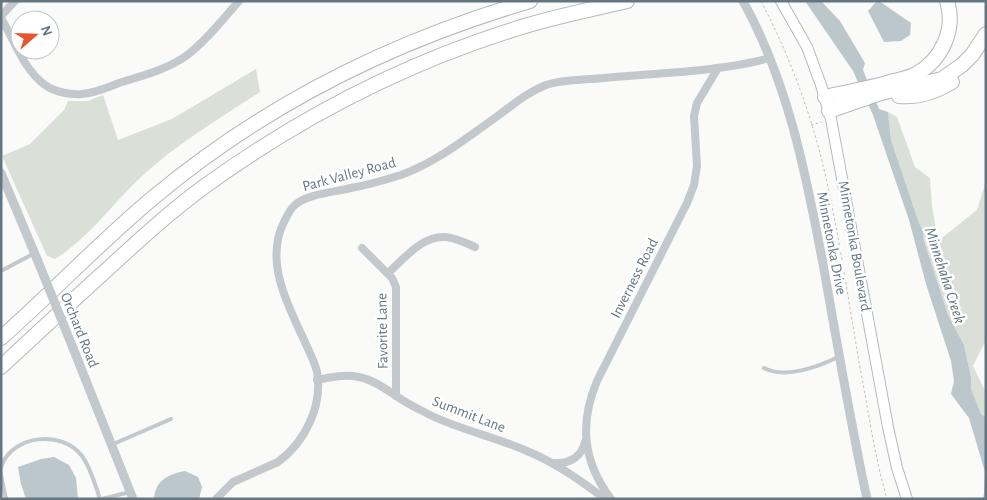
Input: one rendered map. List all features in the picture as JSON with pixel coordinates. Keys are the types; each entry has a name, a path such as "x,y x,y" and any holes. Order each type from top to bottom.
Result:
{"highway":[{"path":"1,338 94,250 154,197 184,173 257,122 328,81 381,55 453,26 530,1"},
{"path":"1,367 160,222 212,182 297,126 345,98 396,74 447,54 524,26 627,1"},
{"path":"826,110 882,84 915,75 931,63 944,46 948,37 950,16 947,1"},
{"path":"826,110 881,93 942,79 962,65 972,55 986,34"},
{"path":"881,93 905,97 929,93 956,80 986,52"}],"main road":[{"name":"Minnetonka Boulevard","path":"781,1 807,47 826,110 888,427 906,499"}],"street":[{"path":"15,1 1,17 30,70 48,86 71,94 94,92 152,72 184,57 198,46 239,1"},
{"name":"Minnetonka Drive","path":"743,1 770,58 791,118 799,149 813,211 867,499"},
{"name":"Park Valley Road","path":"216,499 233,482 278,462 293,449 310,421 316,405 317,380 315,365 288,305 278,270 277,242 280,231 294,205 319,195 365,185 402,174 429,162 455,146 532,91 547,85 580,79 718,68 770,58"},
{"name":"Inverness Road","path":"611,499 592,464 586,439 587,410 594,388 687,203 694,185 697,157 694,116 698,103 718,68"},
{"name":"Orchard Road","path":"1,172 5,190 36,256 132,495"},
{"path":"388,274 419,246 431,239 445,237 475,247"},
{"name":"Favorite Lane","path":"362,248 388,274 396,287 396,396"},
{"name":"Summit Lane","path":"317,380 332,376 359,377 372,381 410,405 455,426 503,442 550,462 568,472 605,499"},
{"path":"550,462 566,462 574,459 580,454 586,439"}],"lane":[{"path":"1,271 36,256"},
{"path":"764,368 777,373 810,369 840,356"},
{"path":"111,445 171,420"},
{"path":"1,467 13,448 39,439 54,439 69,444 81,455 89,468 101,499 132,495"},
{"path":"2,478 6,499"}],"path":[{"path":"761,1 790,64 820,153 872,436 887,499"},
{"path":"811,125 826,110"}],"shaded area":[{"path":"805,1 821,1 840,21 865,63 863,70 879,109 888,112 891,140 923,231 924,241 948,315 964,345 971,377 971,389 981,414 986,417 986,499 983,499 985,472 969,418 951,394 954,381 951,361 926,284 909,220 873,115 853,71"},
{"path":"877,1 911,23 910,35 901,41 884,42 868,11"},
{"path":"256,69 260,92 169,153 130,187 90,231 67,251 55,259 47,256 2,156 30,144 64,110 68,101 88,101 103,95 118,140 172,119"},
{"path":"888,112 897,117 915,167 930,178 932,206 938,241 977,210 986,181 986,340 973,366 986,393 986,417 981,414 971,389 971,377 964,345 948,315 924,241 923,231 891,140"},
{"path":"54,457 69,465 76,478 78,499 26,499 18,467 41,459"},
{"path":"185,471 198,477 202,487 199,499 154,499 157,487 164,479"}],"water label":[{"name":"Minnehaha Creek","path":"946,275"}]}
